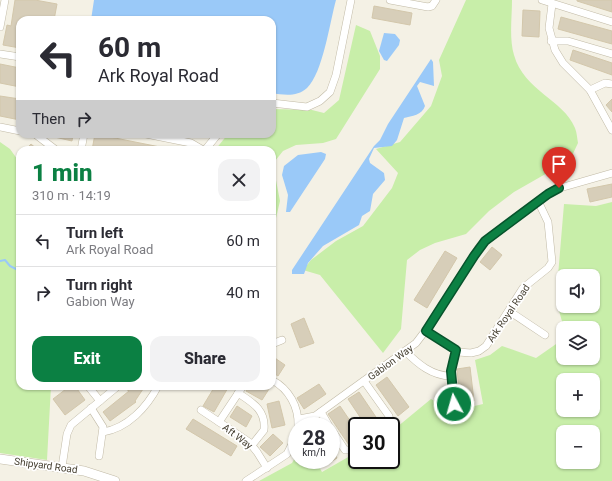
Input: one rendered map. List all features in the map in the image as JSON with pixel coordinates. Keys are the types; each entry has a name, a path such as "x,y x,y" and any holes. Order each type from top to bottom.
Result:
{"street":[{"path":"0,27 5,0"},
{"path":"276,103 307,107 320,101 330,92 336,75 350,0"},
{"path":"390,0 428,7 432,6 436,0"},
{"path":"542,0 612,22"},
{"path":"552,4 549,22 551,41 563,63 590,90 612,129"},
{"path":"551,41 568,41 612,54"},
{"path":"0,54 16,56"},
{"path":"590,90 605,83 612,84"},
{"path":"0,127 16,130"},
{"path":"40,138 51,146"},
{"path":"166,138 191,143 197,146"},
{"path":"208,146 214,138"},
{"name":"Gabion Way","path":"311,417 321,412 416,343 426,331 480,247 492,235 538,201 559,188 612,173"},
{"name":"Ark Royal Road","path":"426,331 462,353 471,353 483,349 527,284 548,268 552,262 548,222 546,215 538,201"},
{"path":"508,311 546,335"},
{"path":"276,342 282,340"},
{"path":"454,404 451,376 456,350"},
{"path":"405,351 417,363 435,374 451,376"},
{"path":"364,381 389,417"},
{"path":"276,382 281,385 290,396 296,417"},
{"path":"91,390 100,401"},
{"path":"62,467 68,429 75,420 113,390"},
{"path":"103,432 118,428 131,419 144,406 155,390"},
{"path":"219,422 240,390"},
{"path":"238,393 258,406 262,414 264,430 252,445"},
{"path":"91,408 101,422 103,432 99,456"},
{"name":"Aft Way","path":"201,410 252,445 267,468"},
{"path":"321,412 324,417"},
{"path":"340,442 345,450 348,450"},
{"path":"246,481 267,468 288,452"},
{"name":"Shipyard Road","path":"0,459 62,467 115,481"}],"green space":[{"path":"466,0 512,0 512,48 519,67 526,78 562,109 569,118 576,130 578,143 570,160 514,192 489,211 466,234 435,243 420,250 407,260 401,329 383,353 320,275 303,270 311,260 336,241 363,226 392,188 398,173 376,149 400,142 431,106 442,76 439,60"},
{"path":"356,25 370,31 380,56 380,69 336,139 323,143 296,145 283,151 276,160 276,146 218,146 225,138 276,138 276,109 312,110 324,113 339,100"},
{"path":"0,142 10,149 16,157 16,390 51,390 47,460 0,453"},
{"path":"276,180 280,201 276,218"},
{"path":"612,202 612,481 259,481 288,465 288,469 320,469 322,472 327,469 340,469 340,462 348,457 348,469 400,469 400,425 431,399 453,411 483,404 475,360 490,355 502,346 536,358 556,344 556,365 600,365 600,321 562,321 560,313 600,313 600,269 559,269 564,204 596,206"}],"water":[{"path":"94,0 336,0 322,59 313,81 303,91 286,95 276,94 276,16 92,16"},
{"path":"384,33 395,34 400,40 399,45 387,61 384,60 379,51"},
{"path":"431,59 433,62 434,86 420,82 417,86 425,106 424,109 416,115 404,118 397,140 392,146 374,148 369,159 370,163 384,173 385,180 373,194 370,211 362,216 359,225 323,246 308,263 304,274 292,274 292,270 374,146 380,140 388,124"},
{"path":"321,152 326,154 325,159 290,212 286,212 288,195 282,175 284,166 298,155"}],"building":[{"path":"15,0 35,0 57,4 55,16 16,16 16,47 3,45 7,25 11,26"},
{"path":"612,0 612,12 577,1"},
{"path":"374,6 412,13 410,25 372,18"},
{"path":"523,10 540,11 539,37 522,36"},
{"path":"561,17 612,31 612,44 558,29"},
{"path":"573,50 612,63 612,75 570,60"},
{"path":"0,64 16,67 16,86 0,83"},
{"path":"0,96 16,98 16,119 0,116"},
{"path":"612,99 612,112 606,105"},
{"path":"59,138 72,138 72,141"},
{"path":"94,138 115,138 155,146 93,146"},
{"path":"612,184 612,197 590,202 587,189"},
{"path":"492,247 502,255 490,270 480,262"},
{"path":"445,251 457,258 427,308 414,300"},
{"path":"304,318 314,343 300,348 291,324"},
{"path":"276,359 285,365 278,376 276,375"},
{"path":"470,367 474,401 460,402 457,369"},
{"path":"387,377 409,407 398,416 376,385"},
{"path":"319,384 326,394 304,409 297,398"},
{"path":"65,390 78,390 85,400 65,415 53,399"},
{"path":"128,390 142,390 135,401 136,402 110,421 103,412 129,391"},
{"path":"213,390 227,390 214,412 203,406"},
{"path":"247,390 268,390 262,400"},
{"path":"359,392 376,417 360,417 348,399"},
{"path":"279,401 285,425 272,428 267,404"},
{"path":"237,406 252,416 246,427 230,417"},
{"path":"340,406 348,418 348,444 340,432 340,417 330,417 328,414"},
{"path":"193,419 237,446 231,456 186,429"},
{"path":"273,434 283,443 270,456 260,447"}],"waterway":[{"path":"0,261 5,260 10,266 16,269"}],"route":[{"path":"454,404 451,371 456,350 426,331 485,241 553,190 559,188"}]}
